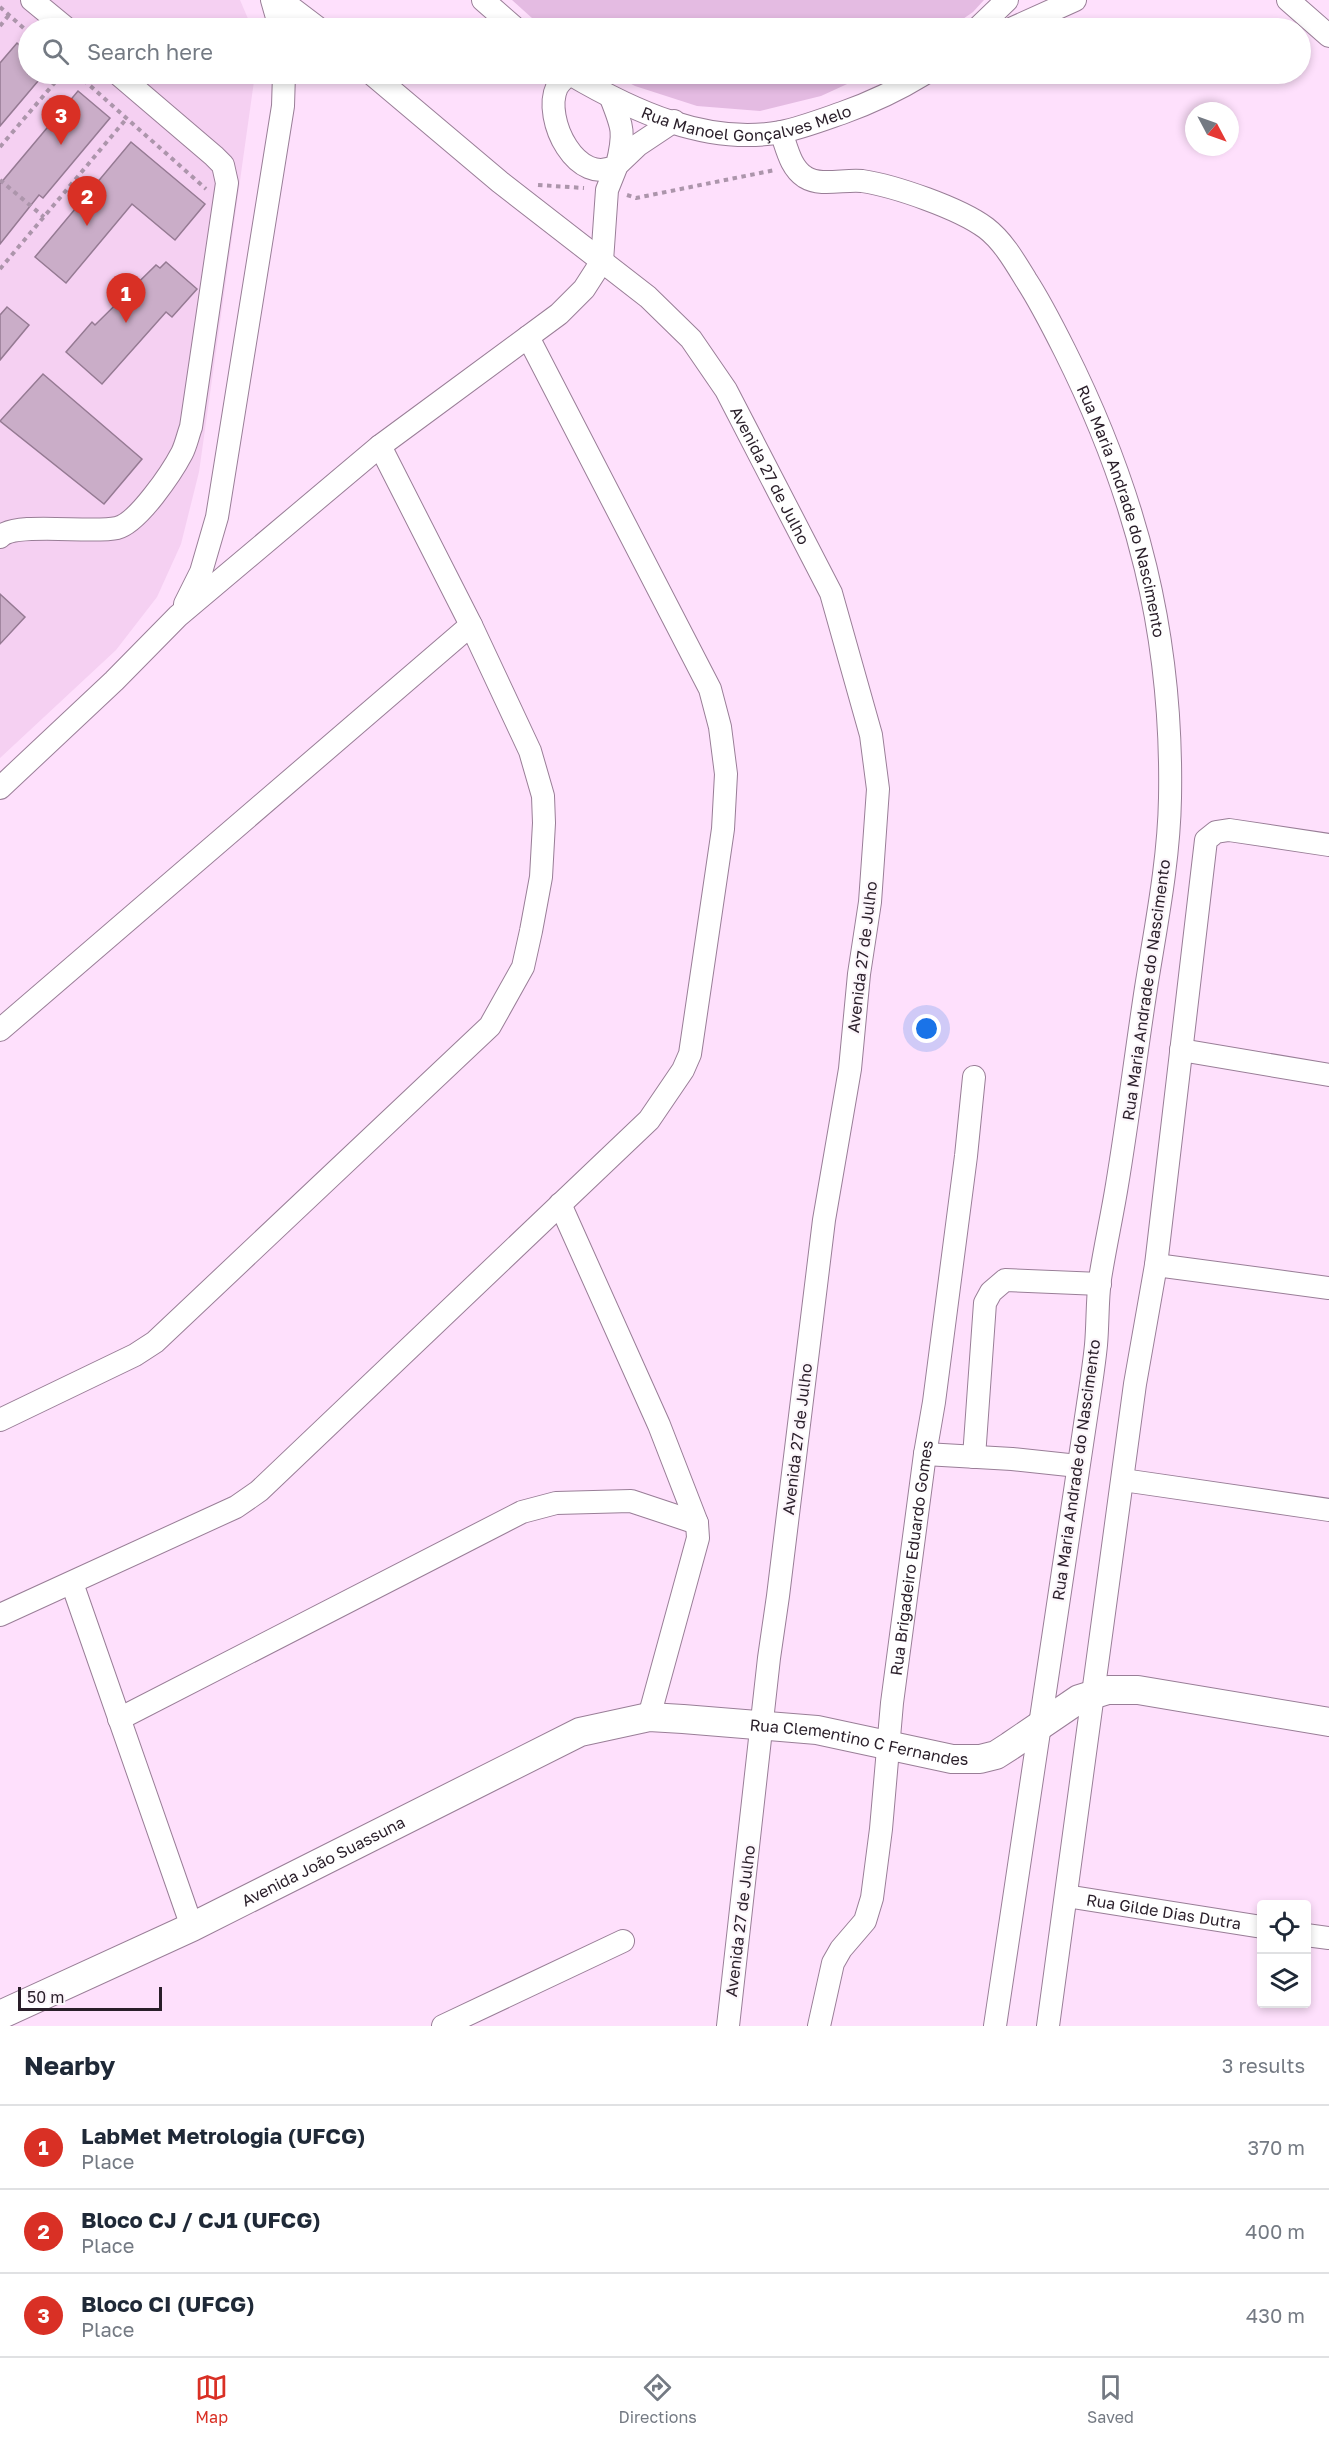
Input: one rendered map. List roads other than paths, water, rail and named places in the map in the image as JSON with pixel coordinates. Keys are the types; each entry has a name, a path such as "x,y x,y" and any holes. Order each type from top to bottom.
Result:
{"main road":[{"path":"1096,1694 1138,1690 1329,1722"},
{"name":"Rua Clementino C Fernandes","path":"649,1717 817,1730 952,1759 980,1759 996,1755 1048,1720 1096,1694"},
{"name":"Avenida João Suassuna","path":"0,2014 192,1926 580,1732 649,1717"}],"street":[{"path":"32,0 54,18"},
{"path":"272,0 277,18"},
{"path":"281,0 305,18"},
{"path":"483,0 504,18"},
{"path":"988,18 1007,0"},
{"path":"1034,18 1075,0"},
{"path":"1288,0 1308,18"},
{"path":"1311,20 1329,36"},
{"path":"0,537 14,530 95,530 124,525 138,513 176,463 191,427 227,183 224,165 130,84"},
{"path":"178,616 191,596 201,572 217,517 283,106 284,84"},
{"name":"Avenida 27 de Julho","path":"384,84 500,182 648,297 691,339 726,390 831,593 871,735 878,789 870,902 859,975 850,1069 824,1220 728,2026"},
{"path":"559,84 552,105 557,129 571,152 592,171 607,171 617,165 638,145 674,121"},
{"name":"Rua Manoel Gonçalves Melo","path":"587,84 611,98 643,112 716,133 753,135 781,132 868,103 905,84"},
{"path":"0,788 114,681 178,616 380,446 559,314 584,289 602,261 607,190 617,165 623,139 622,125 611,98"},
{"name":"Rua Maria Andrade do Nascimento","path":"781,132 794,167 812,180 865,182 936,203 975,221 999,241 1018,266 1050,319 1101,427 1136,529 1157,612 1167,701 1170,797 1166,859 1100,1284 1095,1347 1078,1466 1048,1720 994,2026"},
{"path":"0,1615 236,1507 259,1491 649,1120 683,1070 690,1054 723,829 726,774 720,728 710,689 528,337"},
{"path":"0,1420 135,1355 155,1342 490,1026 523,967 541,877 543,796 530,751 471,625 380,446"},
{"path":"0,1030 471,625"},
{"path":"1048,2026 1096,1694 1135,1384 1156,1265 1206,840 1216,832 1229,830 1329,845"},
{"path":"1181,1050 1329,1075"},
{"name":"Rua Brigadeiro Eduardo Gomes","path":"819,2026 833,1963 841,1949 865,1921 869,1911 882,1820 888,1744 966,1156 974,1077"},
{"path":"560,1204 659,1425 697,1523 698,1538 649,1717"},
{"path":"1156,1265 1329,1288"},
{"path":"974,1457 985,1303 991,1292 1005,1280 1100,1284"},
{"path":"925,1454 1012,1459 1078,1466"},
{"path":"1123,1480 1329,1510"},
{"path":"119,1719 522,1512 556,1503 631,1501 697,1523"},
{"path":"72,1583 192,1926"},
{"name":"Rua Gilde Dias Dutra","path":"1066,1896 1257,1926"},
{"path":"1311,1936 1329,1938"},
{"path":"443,2026 623,1941"}],"place":[{"name":"Bloco CI (UFCG)","path":"61,145"},
{"name":"Bloco CJ / CJ1 (UFCG)","path":"87,226"},
{"name":"LabMet Metrologia (UFCG)","path":"126,323"}]}
